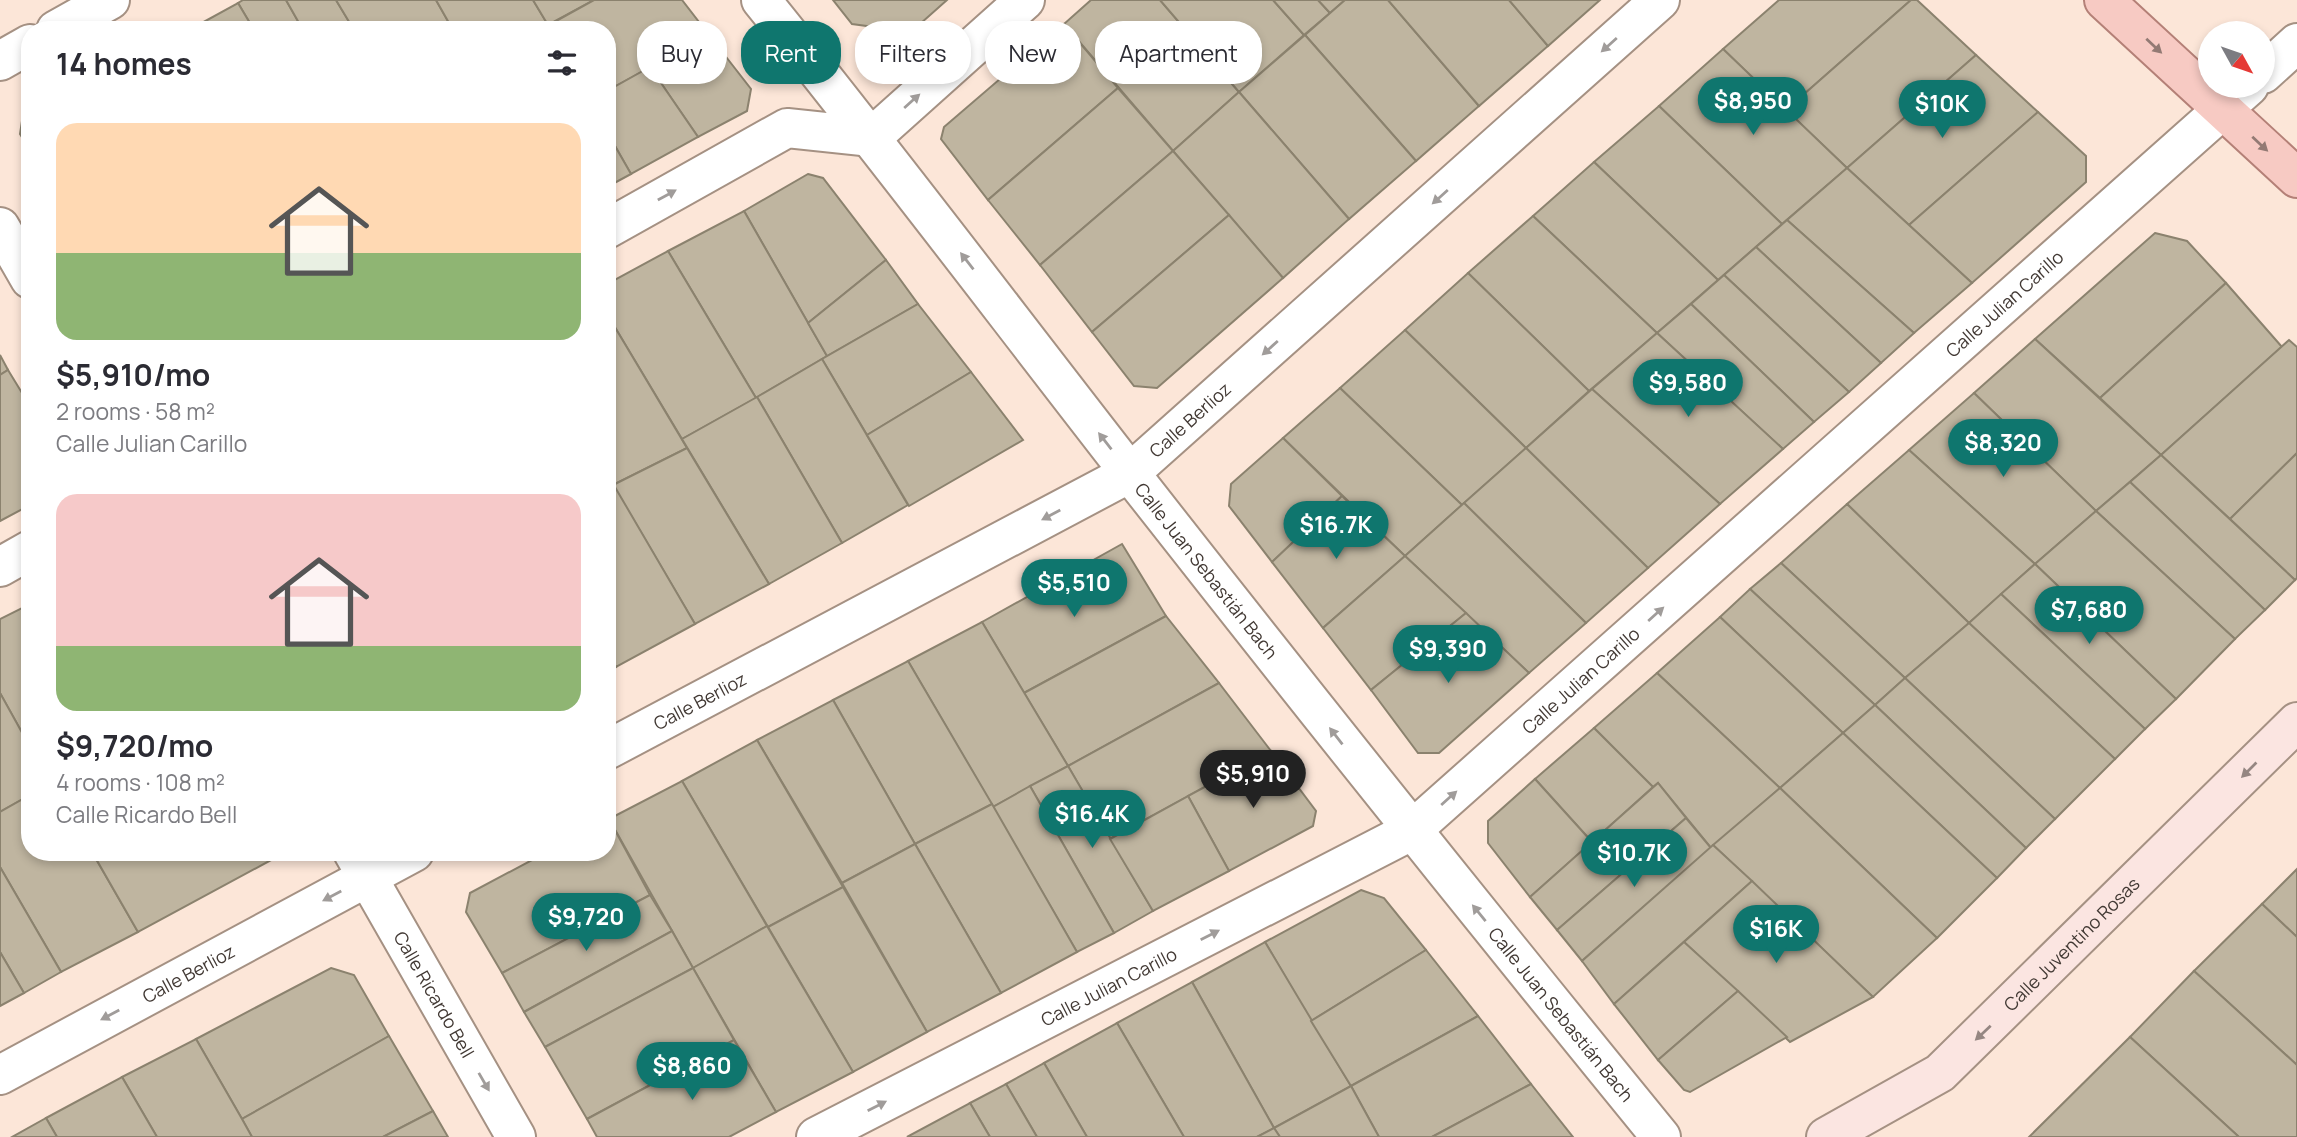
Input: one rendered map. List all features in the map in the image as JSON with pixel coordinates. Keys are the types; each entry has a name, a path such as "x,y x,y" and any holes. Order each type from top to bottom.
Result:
{"main road":[{"path":"2104,0 2198,70"},
{"path":"2236,98 2297,178"}],"street":[{"path":"72,21 110,0"},
{"name":"Calle Juan Sebastián Bach","path":"761,0 872,137 1130,473 1411,831 1661,1137"},
{"path":"616,224 787,128 872,137 1025,0"},
{"name":"Calle Berlioz","path":"616,745 1130,473 1660,0"},
{"path":"2275,63 2297,43"},
{"path":"0,61 21,49"},
{"name":"Calle Julian Carillo","path":"817,1137 1411,831 2236,98"},
{"path":"0,228 21,264"},
{"path":"0,567 21,555"},
{"name":"Calle Juventino Rosas","path":"1826,1137 1940,1073 2297,722"},
{"name":"Calle Berlioz","path":"0,1074 360,865"},
{"name":"Calle Ricardo Bell","path":"360,865 516,1137"}],"building":[{"path":"243,0 286,0 298,21 249,21 238,3"},
{"path":"286,0 336,0 349,21 298,21"},
{"path":"336,0 436,0 448,21 349,21"},
{"path":"436,0 533,0 546,21 448,21"},
{"path":"533,0 594,0 555,21 546,21"},
{"path":"594,0 682,0 698,21 637,21 637,75 616,86 616,21 556,21"},
{"path":"833,0 947,0 923,21 855,21 855,24"},
{"path":"1091,0 1160,0 1178,21 1095,21 1095,60 1081,44 1081,21 1067,21"},
{"path":"1160,0 1273,0 1304,35 1262,72 1262,21 1178,21"},
{"path":"1273,0 1318,0 1330,13 1304,35"},
{"path":"1318,0 1345,0 1330,13"},
{"path":"1345,0 1388,0 1479,106 1416,161 1305,35"},
{"path":"1388,0 1509,0 1548,46 1479,106"},
{"path":"1509,0 1600,0 1548,46"},
{"path":"1779,0 1911,0 1786,110 1723,49"},
{"path":"1911,0 1917,0 1976,55 1847,168 1786,110"},
{"path":"238,3 249,21 205,21"},
{"path":"1305,35 1416,161 1349,219 1239,92 1248,84 1262,84 1262,72"},
{"path":"1081,44 1095,61 1095,84 1115,84 1118,88 988,200 941,139 944,127 994,84 1081,84"},
{"path":"1723,49 1847,168 1782,224 1659,106"},
{"path":"1976,55 2038,112 1909,225 1847,168"},
{"path":"727,58 741,76 741,84 747,84 751,89 747,111 698,137 662,84 727,84"},
{"path":"637,74 637,84 662,84 698,137 631,174 616,148 616,86"},
{"path":"1115,84 1232,84 1239,92 1173,151"},
{"path":"1232,84 1248,84 1239,92"},
{"path":"1118,88 1173,151 1040,265 988,200"},
{"path":"1239,92 1349,219 1283,278 1173,151"},
{"path":"1659,106 1782,224 1718,280 1594,162"},
{"path":"2038,112 2086,156 2086,182 1972,283 1909,225"},
{"path":"616,148 631,174 616,182"},
{"path":"1173,151 1229,215 1092,332 1040,265"},
{"path":"1594,162 1718,280 1657,333 1533,216"},
{"path":"1847,168 1972,283 1914,333 1787,220"},
{"path":"808,174 823,178 886,260 808,323 744,211"},
{"path":"744,211 827,356 756,398 668,251"},
{"path":"1229,215 1283,278 1157,388 1134,386 1092,332"},
{"path":"1533,216 1657,333 1589,391 1468,273"},
{"path":"1787,220 1914,333 1881,363 1756,247"},
{"path":"2155,233 2187,241 2226,283 2100,398 2035,339"},
{"path":"1756,247 1881,363 1849,392 1724,275"},
{"path":"668,251 756,398 682,439 616,329 616,279"},
{"path":"886,260 918,304 827,356 808,323"},
{"path":"1468,273 1589,391 1526,448 1405,330"},
{"path":"1724,275 1849,392 1814,422 1691,304"},
{"path":"2226,283 2282,347 2161,455 2100,398"},
{"path":"918,304 971,372 867,435 822,359"},
{"path":"1691,304 1814,422 1783,449 1657,333"},
{"path":"616,329 687,448 616,484"},
{"path":"1405,330 1526,448 1462,505 1340,388"},
{"path":"1657,333 1783,449 1720,504 1592,389"},
{"path":"2035,339 2161,455 2096,511 1974,393"},
{"path":"2289,340 2297,347 2297,453 2230,519 2161,455"},
{"path":"0,355 8,370 0,375"},
{"path":"822,359 908,505 842,543 757,397"},
{"path":"8,370 21,391 21,510 0,521 0,375"},
{"path":"971,372 1023,440 909,506 867,435"},
{"path":"1340,388 1462,505 1405,556 1283,438"},
{"path":"1592,389 1720,504 1648,568 1526,448"},
{"path":"1974,393 2096,511 2035,564 1909,450"},
{"path":"757,397 842,543 769,584 682,439"},
{"path":"1283,438 1342,496 1272,562 1229,506 1231,484"},
{"path":"687,448 769,584 695,624 616,490 616,484"},
{"path":"1526,448 1648,568 1586,623 1464,503"},
{"path":"1909,450 2035,564 1969,623 1847,504"},
{"path":"2297,453 2297,578 2295,580 2230,519"},
{"path":"2161,455 2295,580 2265,610 2130,482"},
{"path":"2130,482 2265,610 2235,639 2096,511"},
{"path":"616,489 695,624 616,667"},
{"path":"1342,496 1405,556 1323,628 1272,562"},
{"path":"1464,503 1586,623 1529,673 1405,556"},
{"path":"1847,504 1969,623 1905,678 1781,563"},
{"path":"2096,511 2235,639 2176,699 2035,564"},
{"path":"1122,544 1166,616 1024,693 982,622"},
{"path":"1405,556 1466,613 1371,690 1323,628"},
{"path":"1781,563 1905,678 1875,705 1750,589"},
{"path":"2035,564 2176,699 2145,729 2001,594"},
{"path":"1750,589 1875,705 1843,733 1720,617"},
{"path":"2001,594 2145,729 2115,759 1969,623"},
{"path":"21,608 21,731 0,693 0,619"},
{"path":"1466,613 1529,673 1439,753 1418,753 1371,690"},
{"path":"1166,616 1219,683 1068,766 1024,693"},
{"path":"1720,617 1843,733 1780,788 1657,673"},
{"path":"982,622 1068,766 993,807 908,661"},
{"path":"1969,623 2115,759 2055,819 1905,678"},
{"path":"908,661 992,804 915,844 833,700"},
{"path":"1657,673 1780,788 1711,848 1658,783 1653,787 1594,728"},
{"path":"1905,678 2055,819 2026,848 1875,705"},
{"path":"1219,683 1271,751 1110,839 1068,766"},
{"path":"0,693 21,731 21,800 0,812"},
{"path":"833,700 915,844 842,883 757,740"},
{"path":"1875,705 2026,848 1997,878 1843,733"},
{"path":"1594,728 1653,787 1592,842 1535,779"},
{"path":"1843,733 1997,878 1937,938 1780,788"},
{"path":"757,740 843,887 768,927 682,781"},
{"path":"1271,751 1316,811 1313,826 1229,871 1188,796"},
{"path":"1068,766 1153,911 1114,933 1030,786"},
{"path":"1535,779 1592,842 1530,897 1488,843 1488,821"},
{"path":"682,781 767,926 693,968 616,831 616,815"},
{"path":"1658,783 1686,818 1557,930 1530,897"},
{"path":"1030,786 1114,933 1077,952 993,807"},
{"path":"1780,788 1937,938 1873,997 1713,845"},
{"path":"1188,796 1229,871 1153,911 1110,839"},
{"path":"21,800 21,861 97,861 138,932 61,972 0,867 0,812"},
{"path":"992,804 1077,952 1001,993 915,844"},
{"path":"1686,818 1711,848 1582,961 1557,930"},
{"path":"616,832 650,895 502,973 466,912 470,893 530,861 616,861"},
{"path":"915,844 1001,993 927,1032 842,883"},
{"path":"1713,845 1752,881 1614,1004 1582,961"},
{"path":"97,861 269,861 138,932"},
{"path":"0,867 61,972 24,993 0,952"},
{"path":"2297,869 2297,937 2262,904"},
{"path":"1752,881 1873,997 1790,1042 1684,942"},
{"path":"843,887 927,1032 853,1072 768,927"},
{"path":"1361,890 1384,898 1426,950 1311,1021 1265,942"},
{"path":"650,895 672,931 524,1012 502,973"},
{"path":"2262,904 2297,937 2297,1065 2194,971"},
{"path":"767,926 853,1072 776,1112 693,968"},
{"path":"672,931 693,968 545,1047 524,1012"},
{"path":"1265,942 1351,1086 1274,1128 1192,982"},
{"path":"1684,942 1738,991 1658,1060 1614,1004"},
{"path":"1426,950 1478,1016 1351,1086 1311,1021"},
{"path":"0,952 24,993 0,1006"},
{"path":"331,968 354,975 389,1036 242,1119 196,1039"},
{"path":"693,968 734,1040 587,1119 545,1047"},
{"path":"2194,971 2297,1065 2297,1137 2239,1137 2130,1037"},
{"path":"1192,982 1274,1128 1257,1137 1184,1137 1117,1023"},
{"path":"1738,991 1787,1037 1690,1092 1684,1090 1658,1060"},
{"path":"1478,1016 1531,1084 1432,1137 1379,1137 1351,1086"},
{"path":"1117,1023 1184,1137 1087,1137 1044,1063"},
{"path":"389,1036 433,1111 383,1137 252,1137 242,1119"},
{"path":"2130,1037 2239,1137 2029,1137"},
{"path":"196,1039 252,1137 157,1137 122,1077"},
{"path":"734,1040 776,1112 729,1137 597,1137 587,1119"},
{"path":"1044,1063 1087,1137 1037,1137 1006,1084"},
{"path":"122,1077 157,1137 57,1137 46,1118"},
{"path":"1006,1084 1037,1137 990,1137 970,1103"},
{"path":"1531,1084 1573,1137 1432,1137"},
{"path":"1351,1086 1379,1137 1280,1137 1274,1128"},
{"path":"970,1103 990,1137 907,1137"},
{"path":"433,1111 448,1137 383,1137"},
{"path":"46,1118 57,1137 12,1137"},
{"path":"1274,1128 1280,1137 1257,1137"}]}
